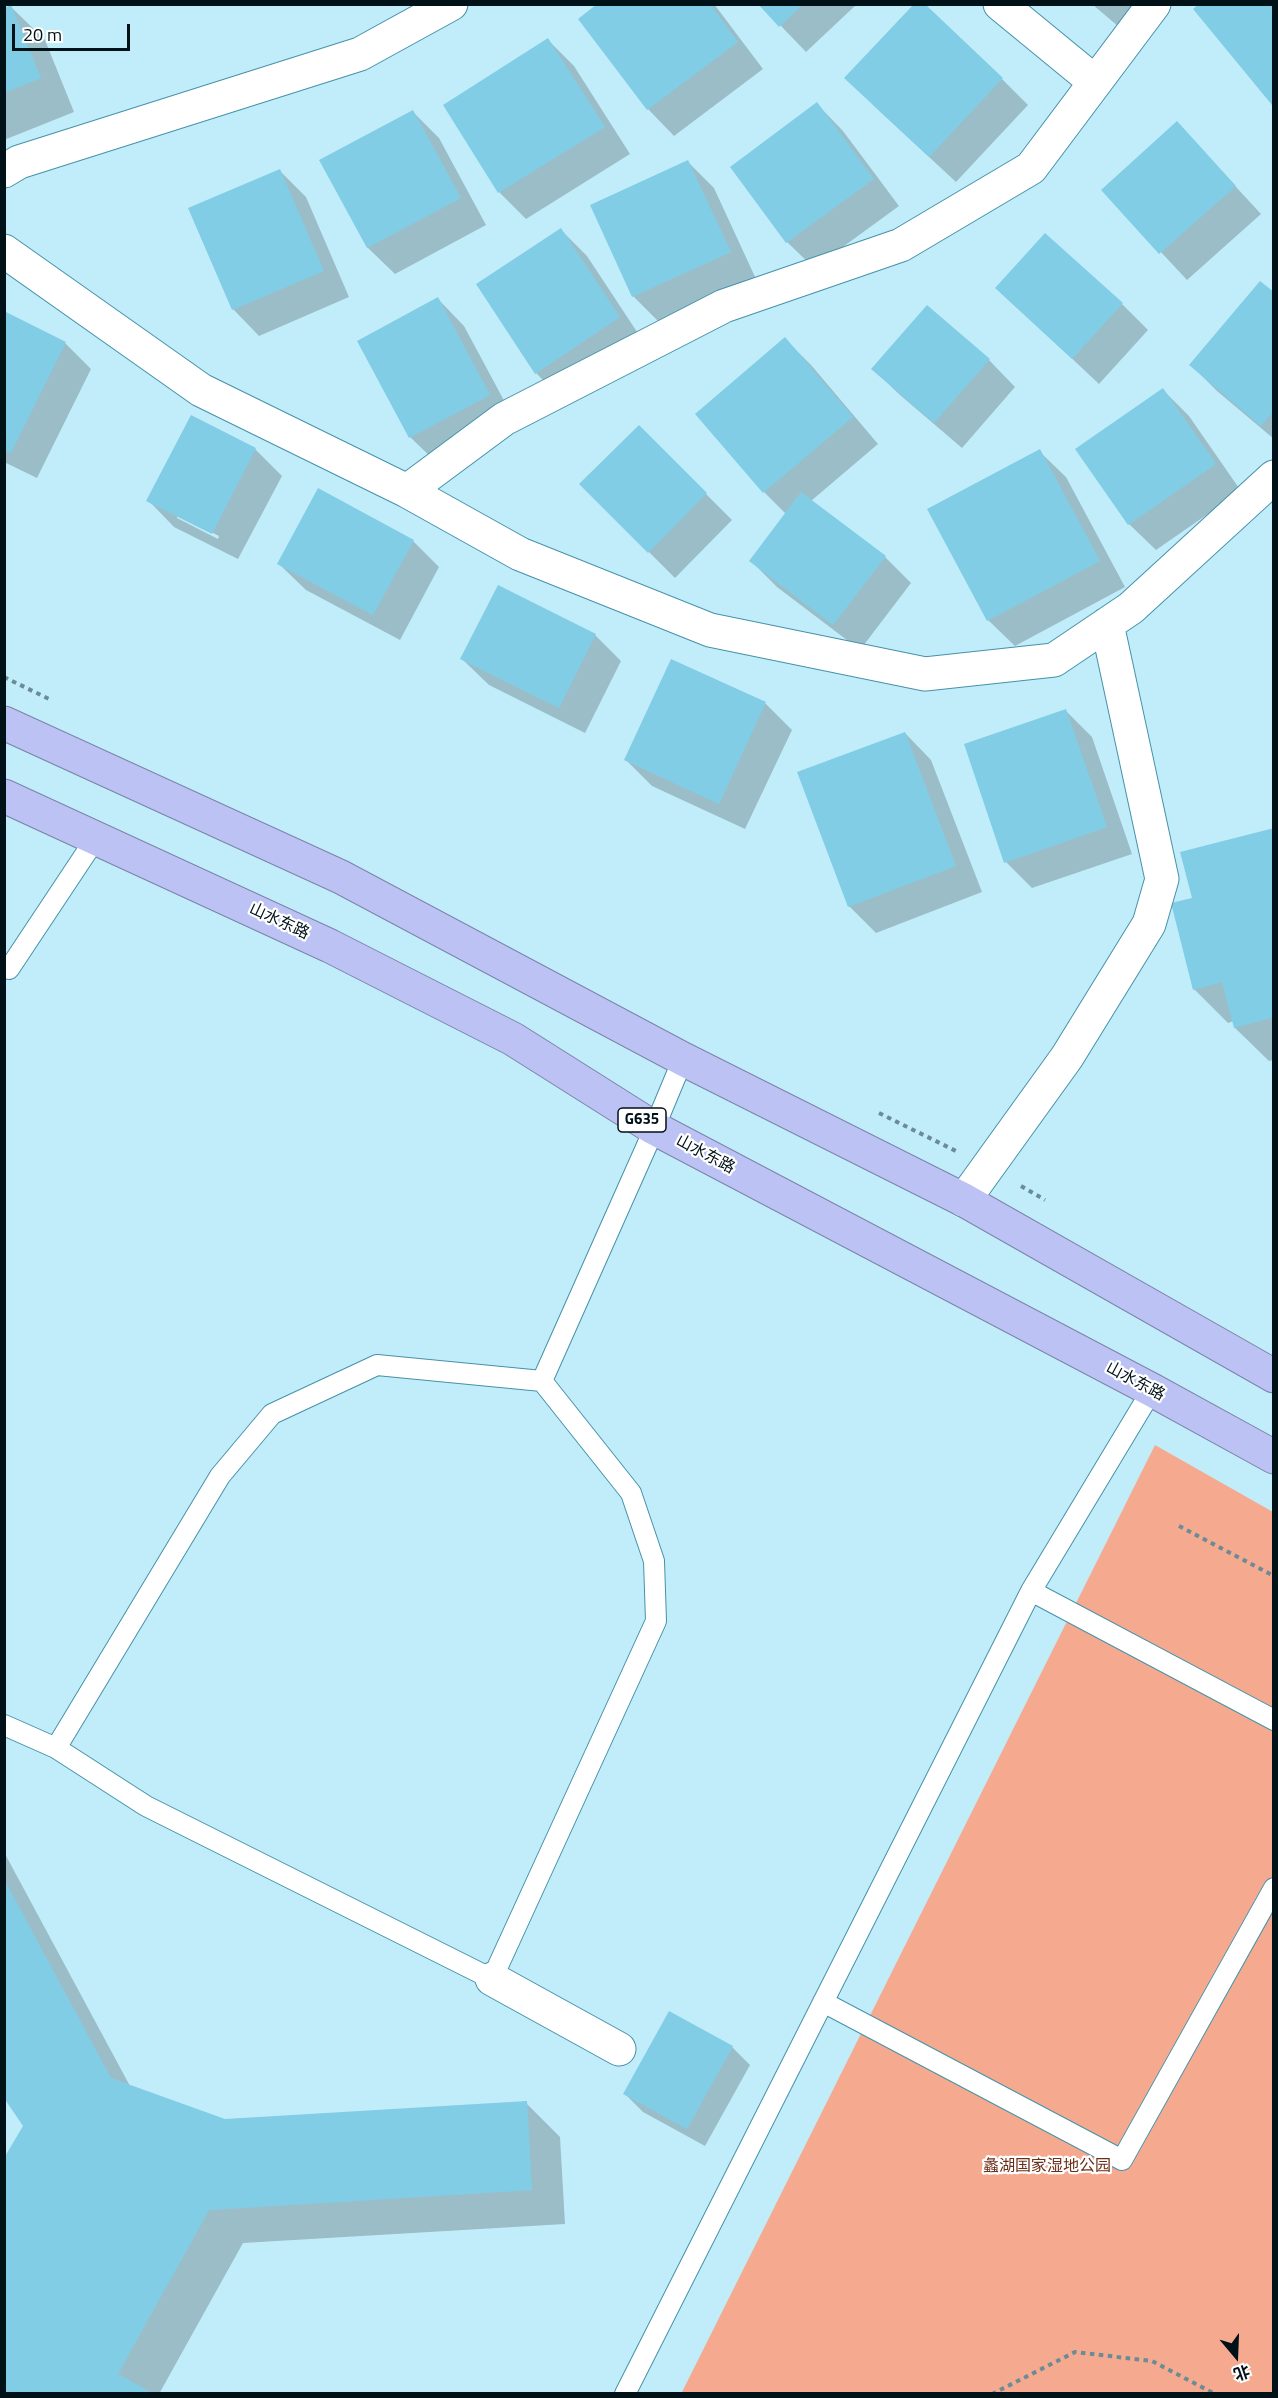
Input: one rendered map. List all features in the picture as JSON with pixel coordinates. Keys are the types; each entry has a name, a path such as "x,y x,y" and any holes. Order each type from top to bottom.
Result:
{"highway":[{"path":"4,723 341,877 682,1059 964,1200 1274,1376"},
{"name":"山水东路","path":"4,796 330,946 513,1039 654,1128 1152,1390 1274,1458"}],"street":[{"path":"4,171 30,158 360,54 451,4"},
{"path":"1000,4 1095,82"},
{"path":"407,490 504,419 724,306 901,245 1031,168 1154,4"},
{"path":"4,251 201,390 407,490 520,554 710,630 925,674 1053,660 1131,608 1274,477"},
{"path":"964,1200 1079,1038 1149,924 1162,879 1107,624"},
{"path":"492,1979 619,2049"}],"lane":[{"path":"4,968 9,969 96,838"},
{"path":"542,1381 654,1128 682,1059"},
{"path":"4,1725 56,1748 146,1806 492,1979 656,1621 654,1561 631,1493 542,1381 377,1365 272,1414 220,1476 56,1748"},
{"path":"625,2394 1031,1590 1152,1390"},
{"path":"1031,1590 1274,1720"},
{"path":"823,2002 1122,2160 1274,1888"}],"path":[{"path":"1179,1526 1274,1576"},
{"path":"992,2394 1075,2352 1152,2361 1215,2394"}],"green space":[{"name":"蠡湖国家湿地公园","path":"1155,1445 1273,1512 1273,2393 681,2394"}],"building":[{"path":"597,4 710,4 738,42 647,110 578,19"},
{"path":"758,4 803,4 779,27"},
{"path":"914,4 925,4 1003,78 929,157 844,78"},
{"path":"1199,4 1274,4 1272,105 1193,9"},
{"path":"11,5 41,78 4,93 4,8"},
{"path":"548,38 605,127 498,193 443,105"},
{"path":"817,102 874,179 786,243 730,167"},
{"path":"413,110 461,198 367,248 319,160"},
{"path":"1177,121 1236,186 1159,254 1101,190"},
{"path":"688,160 731,252 632,297 590,205"},
{"path":"280,169 324,271 232,310 188,208"},
{"path":"561,228 620,317 535,374 476,284"},
{"path":"1045,233 1123,303 1072,359 995,288"},
{"path":"1260,281 1274,292 1274,411 1261,426 1189,365"},
{"path":"438,297 490,395 409,438 357,341"},
{"path":"927,305 990,359 934,423 871,369"},
{"path":"4,311 66,342 11,453 4,450"},
{"path":"785,337 853,417 763,493 695,414"},
{"path":"1163,388 1216,464 1128,525 1075,449"},
{"path":"191,415 256,448 212,534 146,501"},
{"path":"639,425 707,493 648,553 579,484"},
{"path":"1040,449 1100,561 987,621 927,509"},
{"path":"318,488 414,540 373,615 277,564"},
{"path":"801,492 886,556 833,625 749,561"},
{"path":"498,585 596,634 559,708 460,659"},
{"path":"671,659 766,702 719,804 624,760"},
{"path":"1066,709 1107,827 1004,863 964,744"},
{"path":"905,732 956,866 848,907 797,772"},
{"path":"1274,828 1274,1017 1234,1028 1222,982 1193,990 1171,903 1192,898 1180,852"},
{"path":"4,1879 111,2078 225,2119 527,2101 532,2190 209,2210 118,2374 154,2394 4,2394 4,2158 23,2126 4,2098"},
{"path":"669,2011 733,2046 687,2129 623,2094"}]}
